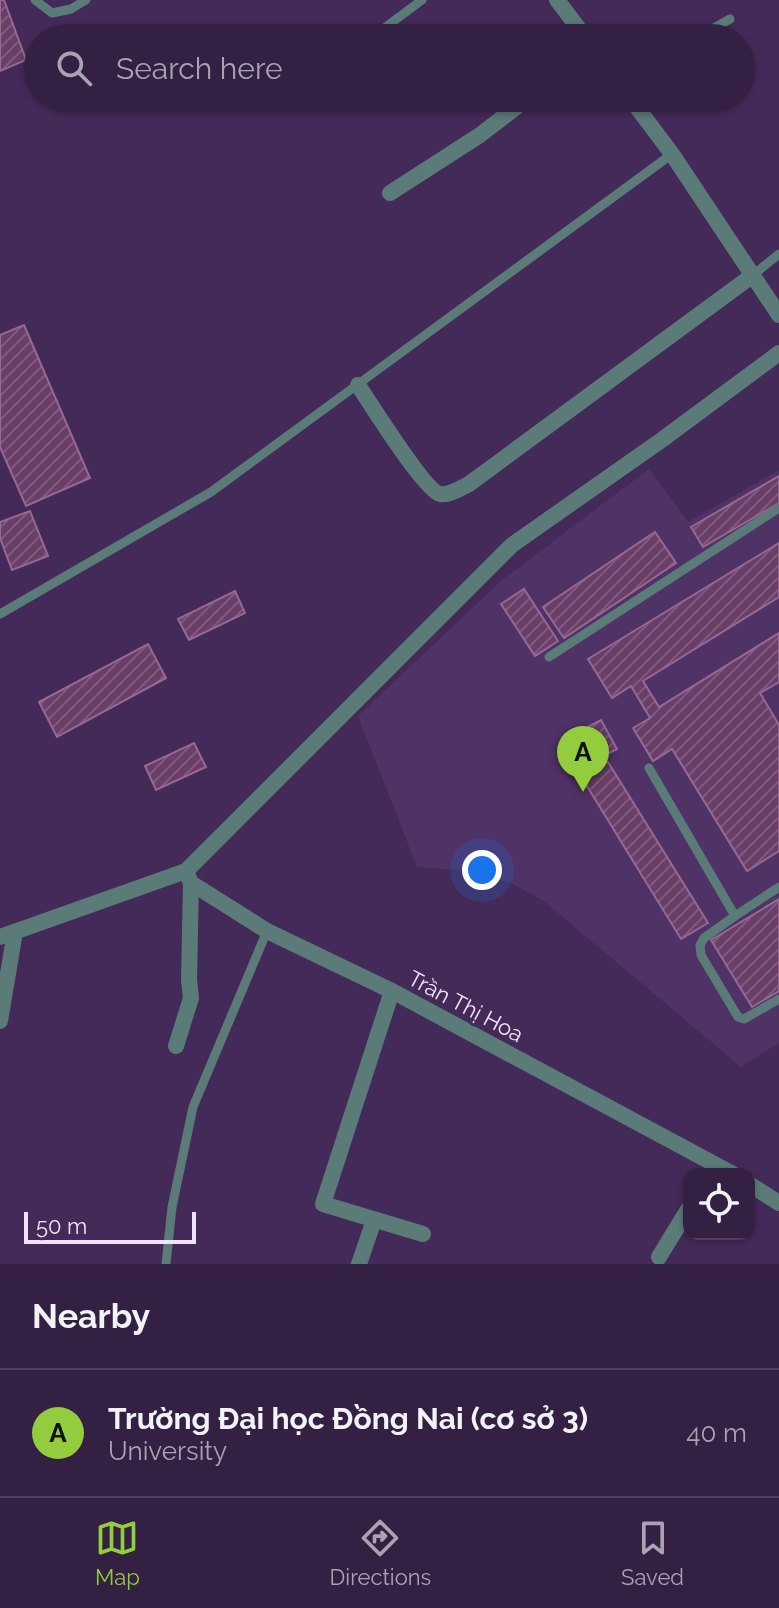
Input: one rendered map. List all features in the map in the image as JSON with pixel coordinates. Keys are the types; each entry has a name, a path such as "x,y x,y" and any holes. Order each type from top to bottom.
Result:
{"street":[{"path":"557,0 575,24"},
{"path":"390,193 510,112"},
{"path":"640,112 779,315"},
{"path":"358,385 421,477 436,493 444,495 469,484 753,275"},
{"path":"0,1021 8,935 188,877 512,545 779,353"},
{"path":"176,1046 191,998 188,877"},
{"name":"Trần Thị Hoa","path":"188,877 267,931 392,991 711,1168"},
{"path":"392,991 323,1204 423,1234"},
{"path":"755,1188 779,1203"},
{"path":"659,1257 683,1218"},
{"path":"359,1264 374,1220"}],"lane":[{"path":"35,0 52,13 71,9 86,0"},
{"path":"390,24 422,0"},
{"path":"721,24 730,19"},
{"path":"0,614 211,492 672,154"},
{"path":"753,275 779,254"},
{"path":"549,657 779,508"},
{"path":"649,768 735,916"},
{"path":"779,887 704,938 700,945 701,955 738,1017 744,1019 779,999"},
{"path":"166,1264 172,1207 193,1107 267,931"}],"shaded area":[{"path":"649,469 688,522 779,470 779,1043 741,1067 545,902 511,883 472,871 417,867 358,716 502,580"}],"building":[{"path":"0,0 4,0 24,61 0,71"},
{"path":"24,325 90,478 26,506 0,447 0,335"},
{"path":"779,476 779,503 703,547 691,527"},
{"path":"30,511 48,556 12,570 0,538 0,522"},
{"path":"655,532 676,563 564,638 543,607"},
{"path":"779,543 779,597 643,681 659,707 779,633 779,682 760,693 779,725 779,851 747,871 672,749 653,761 633,728 650,718 631,686 612,698 588,659"},
{"path":"524,589 558,641 535,656 501,604"},
{"path":"235,591 245,613 189,640 178,619"},
{"path":"148,644 166,678 57,737 39,702"},
{"path":"601,720 617,749 593,761 578,732"},
{"path":"194,743 206,767 156,790 145,766"},
{"path":"608,762 708,923 681,939 582,778"},
{"path":"779,899 779,991 752,1007 711,940"}],"place":[{"name":"Trường Đại học Đồng Nai (cơ sở 3)","path":"583,792"}]}
